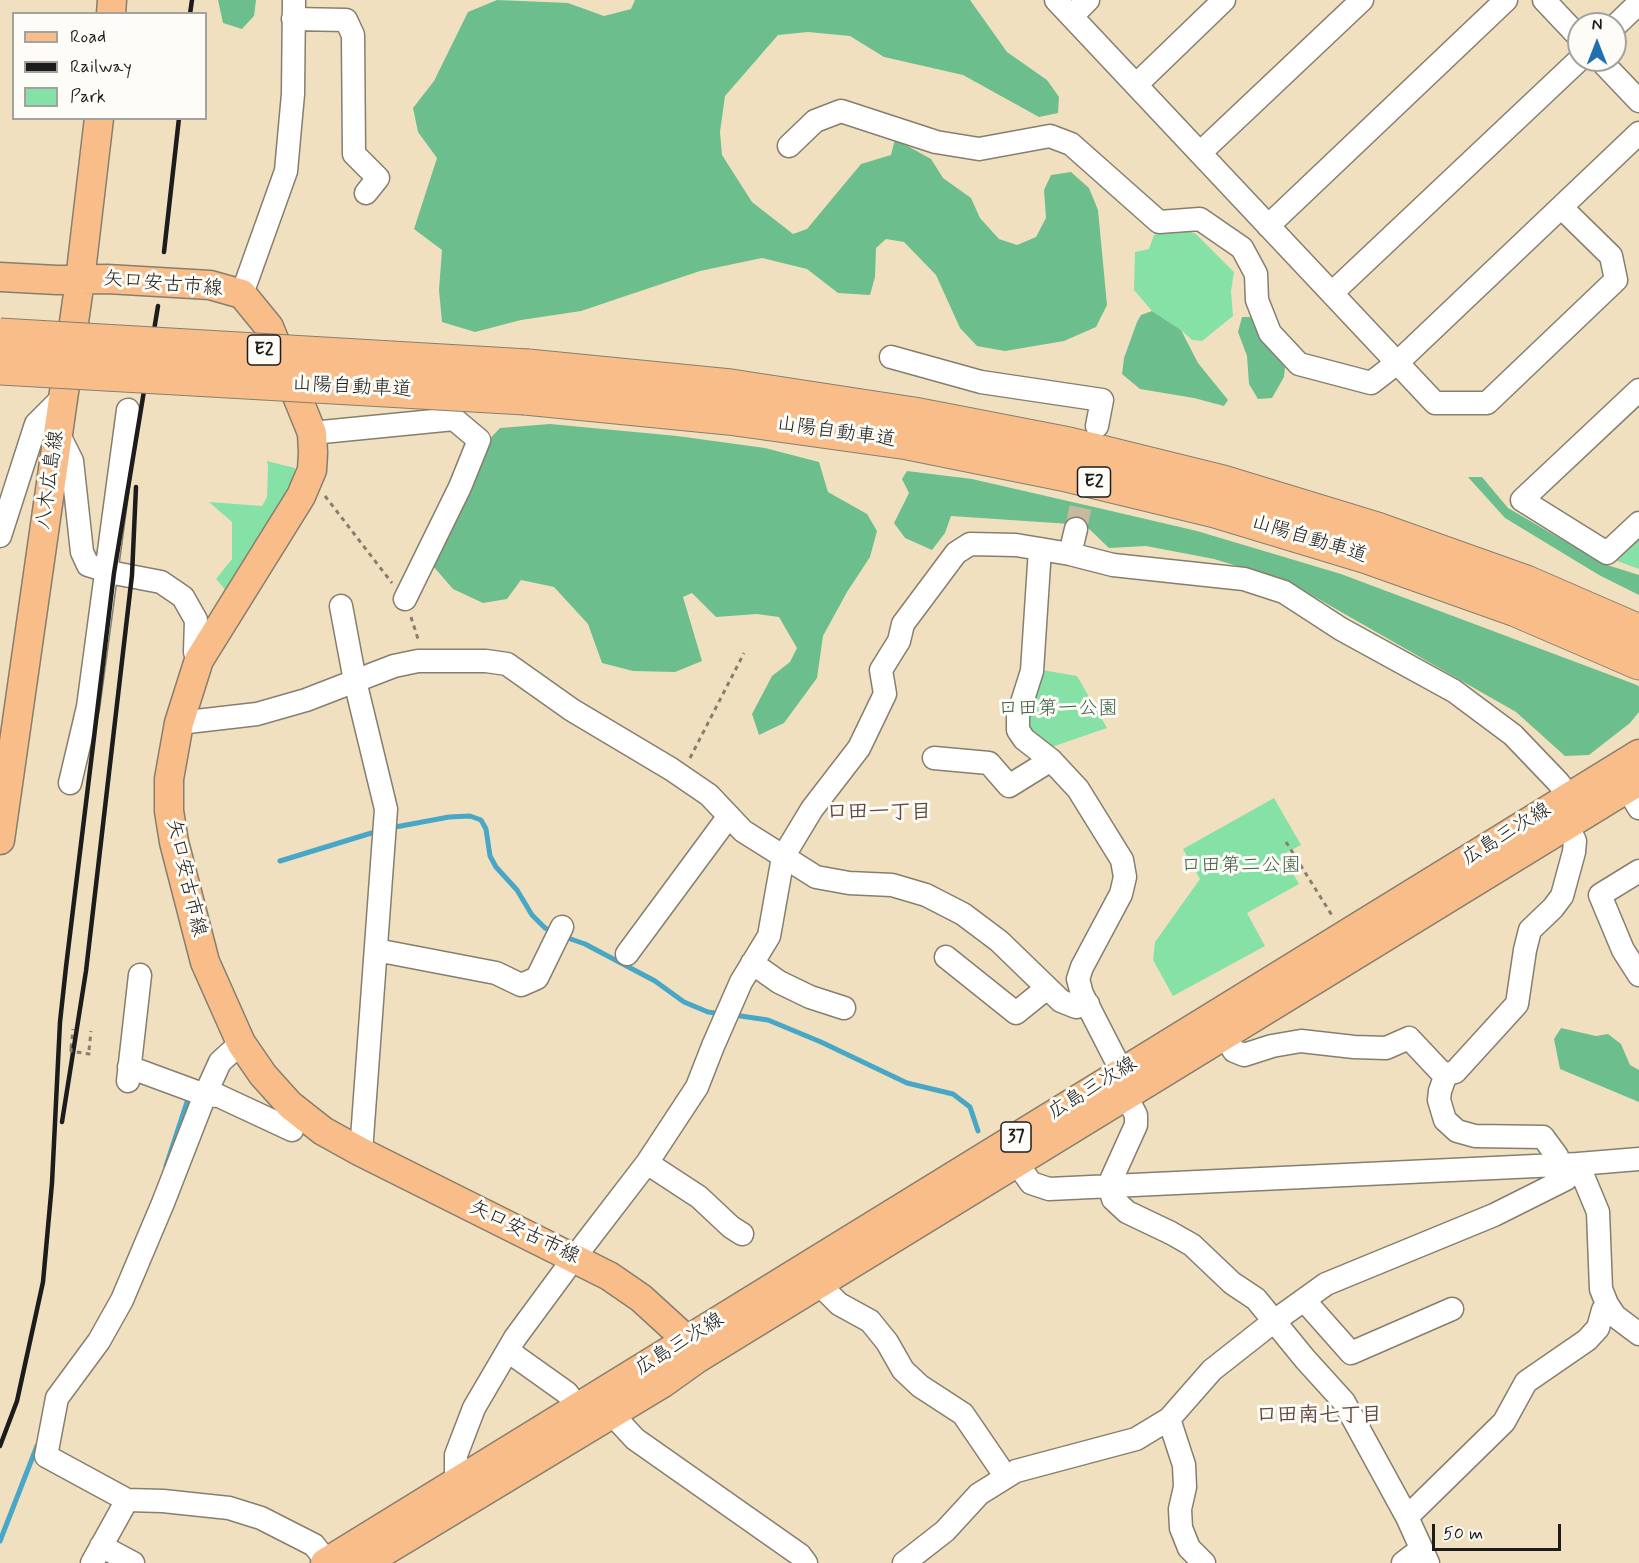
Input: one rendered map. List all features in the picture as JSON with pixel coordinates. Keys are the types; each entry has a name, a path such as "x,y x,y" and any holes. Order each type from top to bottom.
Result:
{"highway":[{"name":"山陽自動車道","path":"0,335 528,366 731,386 914,414 1069,444 1223,482 1377,529 1526,582 1639,631"},
{"name":"山陽自動車道","path":"0,368 525,398 728,418 908,443 1073,477 1215,511 1367,557 1516,610 1639,663"}],"main road":[{"name":"八木広島線","path":"0,840 63,397 68,280 99,120"},
{"name":"矢口安古市線","path":"0,277 210,285 242,294 269,327 312,433 314,453 312,470 301,496 199,660 179,723 169,779 169,811 174,842 205,962 241,1043 263,1075 290,1105 324,1131 361,1152 609,1275 641,1298 692,1349"},
{"name":"広島三次線","path":"365,1563 663,1383 692,1349 1124,1084 1569,796 1639,754"},
{"name":"広島三次線","path":"1124,1084 1225,1036 1567,825 1635,793"},
{"name":"広島三次線","path":"326,1562 401,1542 456,1483 578,1408 819,1284 1010,1154"}],"street":[{"path":"1088,0 1064,8 1435,404 1487,404 1616,280 1611,256 1562,208"},
{"path":"1137,84 1224,0"},
{"path":"1200,153 1362,0"},
{"path":"1268,226 1506,0"},
{"path":"1544,0 1567,25"},
{"path":"1627,14 1639,3"},
{"path":"242,294 286,171 293,94 294,10 346,20 350,27 353,35 354,154 378,178 366,193"},
{"path":"1332,293 1567,71"},
{"path":"1611,72 1639,101"},
{"path":"789,146 815,121 841,111 936,142 979,149 1050,136 1071,144 1159,222 1200,219 1242,248 1256,274 1257,300 1270,333 1299,364 1371,383 1397,363 1639,133"},
{"path":"891,357 981,382 1102,400 1097,426"},
{"path":"1639,390 1522,500 1607,553 1639,523"},
{"path":"0,537 36,424 63,397"},
{"path":"70,783 88,707 128,410"},
{"path":"312,433 454,419 479,440 460,488 405,599"},
{"path":"58,433 72,461 82,552 88,565 114,573 161,582 183,597 196,620 195,652 199,660"},
{"path":"1070,554 1076,529"},
{"path":"456,1483 456,1455 474,1408 508,1351 574,1258 647,1163 697,1087 741,982 769,936 783,857 812,809 860,748 885,694 881,670 900,641 903,624 956,553 970,544 1017,545 1070,554 1113,565 1244,579 1284,592 1341,629 1454,691 1513,735 1569,796"},
{"path":"1040,549 1032,671 1018,715 1018,730 1024,740 1051,760 1078,789 1122,860 1125,877 1121,894 1082,967 1078,979 1082,994 1136,1115 1136,1125 1110,1187 1113,1199 1127,1212 1192,1245 1232,1283 1256,1299 1273,1322 1344,1402 1407,1517 1417,1559"},
{"path":"341,606 355,681 386,809 361,1152"},
{"path":"179,723 257,714 306,700 394,666 424,661 486,661 507,664 572,710 709,795 743,831 816,877 849,883 892,885 926,895 963,914 999,941 1060,1001 1076,1007 1088,1004"},
{"path":"934,758 989,763 1009,786 1051,760"},
{"path":"627,954 729,816"},
{"path":"1225,1036 1234,1051 1244,1055 1272,1046 1301,1041 1386,1048 1408,1038 1441,1071 1446,1074 1455,1072 1517,1005 1530,930 1562,896 1575,841 1567,825"},
{"path":"1639,871 1600,895 1623,950 1639,975"},
{"path":"376,950 496,973 521,985 537,978 562,927"},
{"path":"946,957 1016,1013 1047,988"},
{"path":"752,963 779,982 810,997 844,1008"},
{"path":"140,975 128,1074 205,1095 219,1096 292,1130"},
{"path":"241,1043 220,1062 122,1300 99,1341 57,1398 46,1456 127,1500 163,1500 229,1508 261,1518 314,1545 326,1562"},
{"path":"1446,1074 1440,1091 1440,1100 1445,1120 1457,1131 1475,1136 1543,1137 1557,1156 1568,1165 1598,1212 1601,1289 1606,1304 1615,1316 1639,1334"},
{"path":"1010,1154 1032,1183 1049,1190 1568,1165 1639,1159"},
{"path":"647,1163 699,1197 731,1227 742,1234"},
{"path":"904,1563 945,1531 979,1494 1006,1477 1016,1472 1136,1439 1170,1419 1212,1370 1326,1284 1494,1215 1566,1179 1568,1165"},
{"path":"819,1284 839,1304 870,1321 887,1342 903,1370 920,1386 963,1414 1006,1477"},
{"path":"1304,1300 1351,1353 1452,1309"},
{"path":"1407,1517 1504,1422 1526,1382 1587,1340 1598,1328 1606,1304"},
{"path":"508,1351 567,1393 578,1408"},
{"path":"611,1413 635,1439 800,1555 806,1563"},
{"path":"1170,1419 1184,1465 1185,1487 1180,1509 1181,1528 1189,1548 1204,1563"},
{"path":"127,1500 97,1555 133,1563"}],"path":[{"path":"312,470 323,477 322,493 405,599 424,661"},
{"path":"681,776 744,653"},
{"path":"1286,843 1335,920"},
{"path":"74,1029 71,1051 88,1054 91,1031"}],"green space":[{"path":"218,0 256,0 254,16 242,29 223,23"},
{"path":"497,0 568,3 604,16 631,9 635,0 970,0 1007,52 1047,80 1059,97 1058,113 1039,117 963,75 884,57 850,36 808,32 778,35 725,96 720,132 722,155 752,202 793,234 807,229 861,164 891,155 895,139 931,159 943,178 971,198 980,218 999,239 1017,245 1036,237 1046,218 1044,190 1051,175 1071,172 1089,188 1098,210 1107,305 1096,327 1064,341 1005,351 977,346 960,328 936,275 904,242 886,239 876,248 875,277 870,295 838,293 807,269 762,258 700,271 581,311 521,320 475,332 442,322 439,290 442,250 414,229 437,158 418,132 413,108 434,81 468,12"},
{"path":"1183,229 1196,234 1234,272 1231,291 1233,316 1202,341 1192,340 1152,311 1134,290 1135,252 1149,249 1154,235"},
{"path":"1152,311 1181,330 1198,363 1228,400 1224,406 1194,398 1140,389 1122,374 1124,358 1137,322 1141,315"},
{"path":"1242,317 1250,317 1261,331 1268,348 1285,367 1284,377 1272,398 1258,399 1249,384 1247,356 1238,332"},
{"path":"550,424 677,436 765,448 819,462 828,492 867,514 877,531 870,557 847,592 823,636 817,678 784,723 759,735 752,714 772,676 790,662 797,648 779,617 757,614 716,617 692,593 683,597 702,661 675,672 633,671 602,663 588,624 554,587 521,580 507,599 483,603 453,589 433,566 481,448 500,428"},
{"path":"267,461 295,468 294,478 264,537 228,593 216,579 232,559 232,522 209,502 262,506 267,497"},
{"path":"907,471 972,479 1197,531 1341,574 1637,685 1639,687 1639,712 1630,723 1589,755 1565,756 1516,712 1287,581 1214,559 1146,546 1109,548 1085,525 951,516 945,533 932,550 905,538 894,523 909,493 902,479"},
{"path":"1468,477 1482,477 1508,508 1604,564 1639,575 1639,595 1599,575 1505,518"},
{"path":"1639,533 1639,569 1612,559"},
{"name":"口田第一公園","path":"1036,669 1077,676 1107,728 1046,749 1026,731"},
{"name":"口田第二公園","path":"1274,798 1301,845 1282,855 1299,884 1247,913 1265,946 1173,996 1153,960 1155,942 1200,879 1183,849"},
{"path":"1561,1028 1596,1036 1608,1034 1621,1044 1630,1065 1639,1070 1639,1102 1560,1069 1554,1039"}],"waterway":[{"path":"390,828 449,817 470,816 481,820 486,829 490,856 496,867 517,890 532,915 545,928 554,932"},
{"path":"280,861 378,831"},
{"path":"562,936 585,944 655,981 684,1002 708,1012 722,1014"},
{"path":"734,1015 768,1020 821,1042 907,1083 953,1094 970,1107 978,1131"},
{"path":"166,1166 188,1099"},
{"path":"0,1541 37,1446"}],"tunnel":[{"path":"1076,529 1089,466"}],"railway":[{"path":"190,12 192,0"},
{"path":"164,252 179,120"},
{"path":"0,1446 17,1401 43,1282 52,1183 60,1022 66,967 114,573 158,306"},
{"path":"62,1122 86,971 132,575 136,487"}],"district":[{"name":"口田一丁目","path":"879,814"},
{"name":"口田南七丁目","path":"1319,1417"}]}
